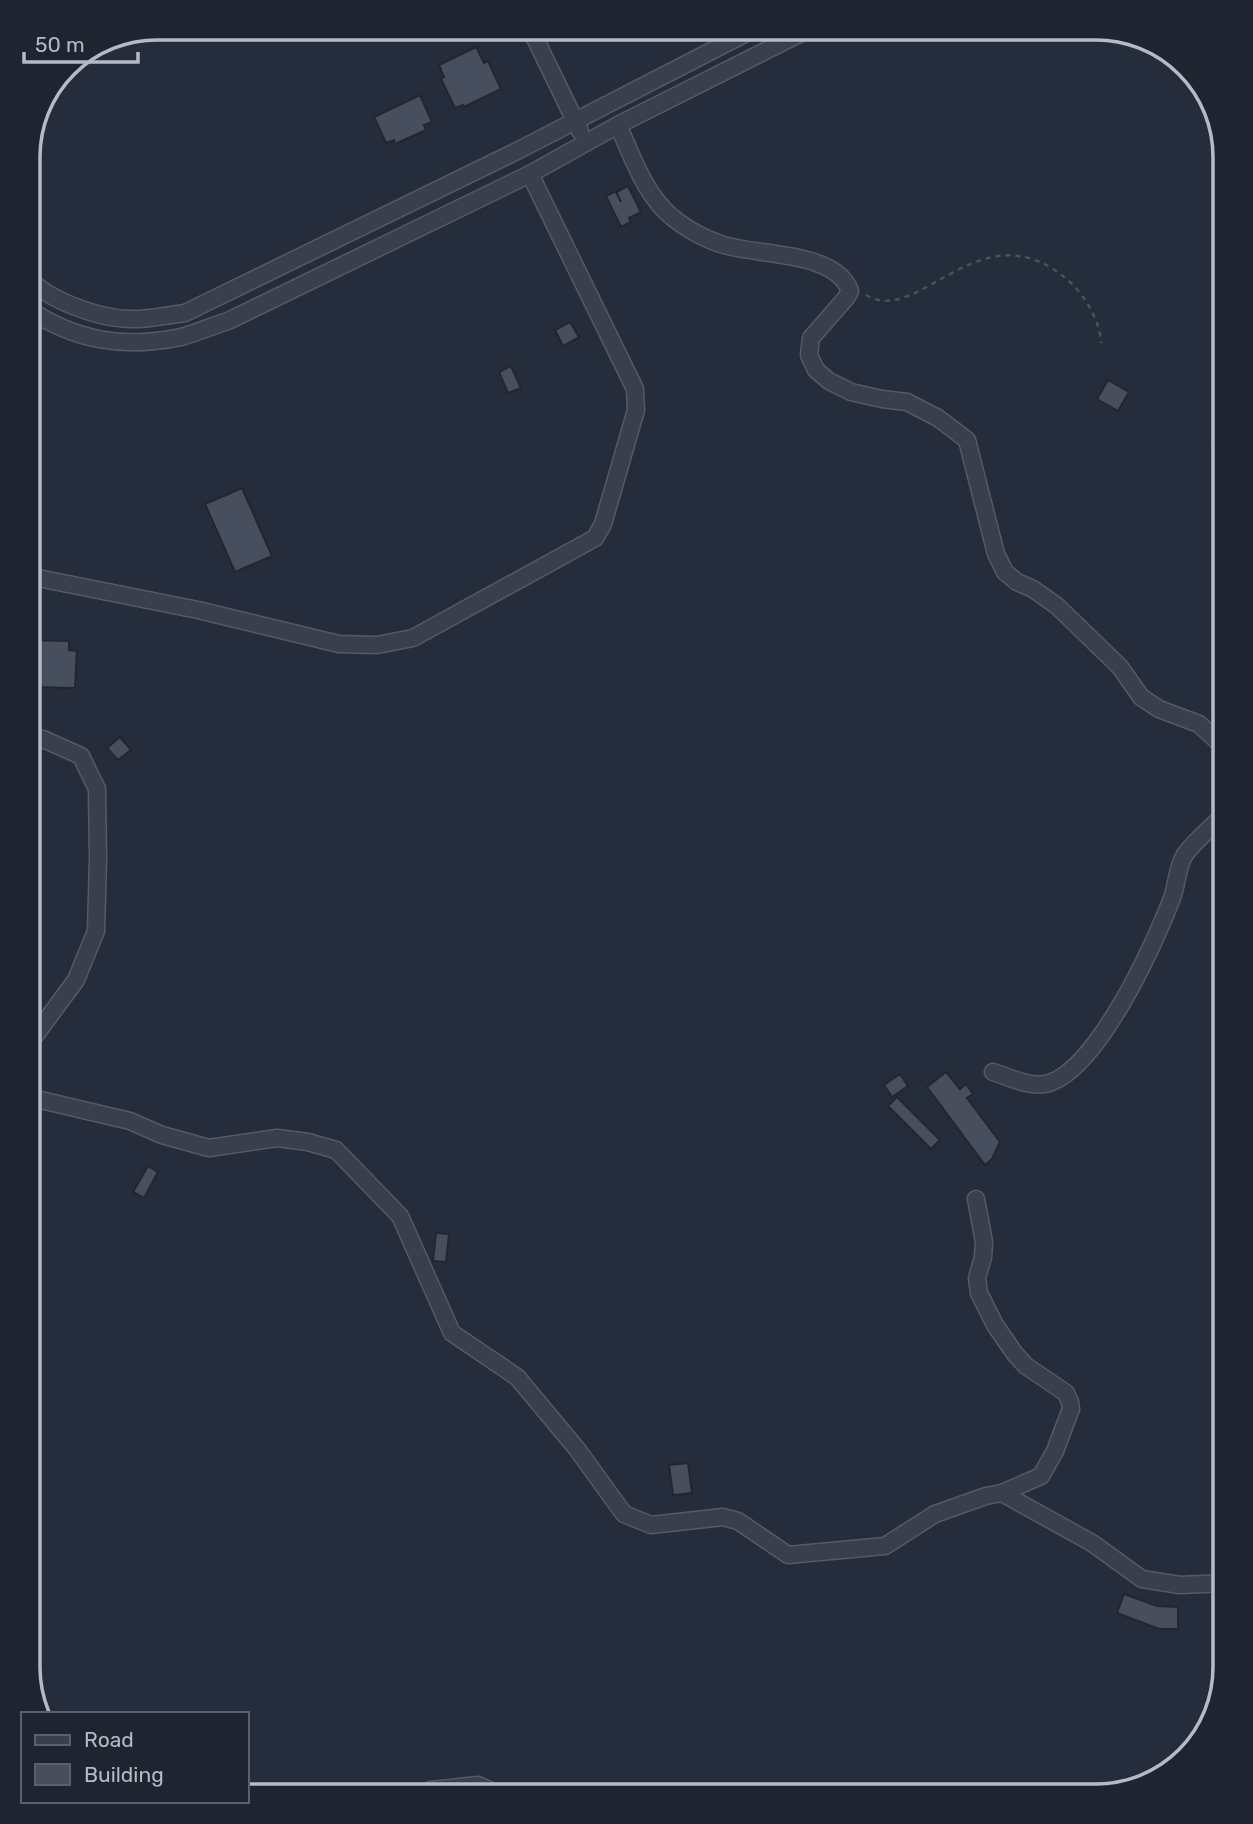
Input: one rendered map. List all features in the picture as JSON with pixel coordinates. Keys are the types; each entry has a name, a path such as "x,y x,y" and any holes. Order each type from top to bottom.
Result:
{"street":[{"path":"536,40 585,143"},
{"path":"41,291 77,309 129,320 185,313 575,121 731,41"},
{"path":"41,318 83,337 130,343 181,337 228,321 530,174 618,125 786,41"},
{"path":"618,125 655,199 687,228 722,245 796,257 832,270 846,281 850,291 811,338 809,355 816,370 829,381 850,392 907,402 932,414 967,440 996,554 1005,572 1058,606 1120,667 1140,697 1159,709 1199,724 1213,737"},
{"path":"41,579 198,610 339,644 376,645 413,638 595,538 603,524 636,410 635,389 530,174"},
{"path":"40,1028 76,979 96,931 98,859 97,789 81,756 41,739"},
{"path":"993,1072 1032,1084 1045,1084 1065,1074 1085,1055 1136,980 1172,898 1184,856 1213,827"},
{"path":"40,1101 130,1121 162,1135 209,1148 276,1138 308,1142 336,1150 400,1216 452,1333 517,1377 577,1450 624,1514 651,1525 723,1517 738,1521 788,1555 885,1546 935,1514 1002,1493 1041,1476 1059,1441 1070,1402 1066,1393 1026,1366 1015,1354 995,1325 979,1293 977,1278 984,1242 976,1199"},
{"path":"1002,1493 1092,1544 1142,1579 1181,1585 1213,1584"}],"path":[{"path":"850,291 860,291 876,301 892,299 912,294 987,257 1021,255 1041,261 1072,284 1095,317 1101,343"}],"building":[{"path":"476,47 484,63 488,61 501,89 464,107 455,108 441,79 444,77 439,65"},
{"path":"420,95 432,122 424,125 426,130 395,144 394,140 386,143 374,117"},
{"path":"628,186 641,212 629,218 631,222 621,227 606,196"},
{"path":"570,322 579,337 563,346 555,330"},
{"path":"511,366 521,388 508,393 499,372"},
{"path":"1108,380 1129,392 1118,411 1097,399"},
{"path":"242,488 272,556 235,572 205,504"},
{"path":"41,640 69,641 69,650 77,651 75,688 41,687"},
{"path":"120,737 131,750 118,760 107,748"},
{"path":"946,1072 960,1089 966,1084 973,1094 967,1098 1000,1142 992,1159 985,1165 927,1087"},
{"path":"900,1074 908,1086 892,1097 884,1085"},
{"path":"897,1097 940,1140 931,1149 888,1106"},
{"path":"148,1166 158,1172 144,1198 133,1192"},
{"path":"436,1233 449,1234 446,1262 433,1261"},
{"path":"688,1463 692,1493 673,1495 669,1465"},
{"path":"1124,1594 1157,1606 1178,1607 1178,1629 1159,1629 1117,1613"}]}
